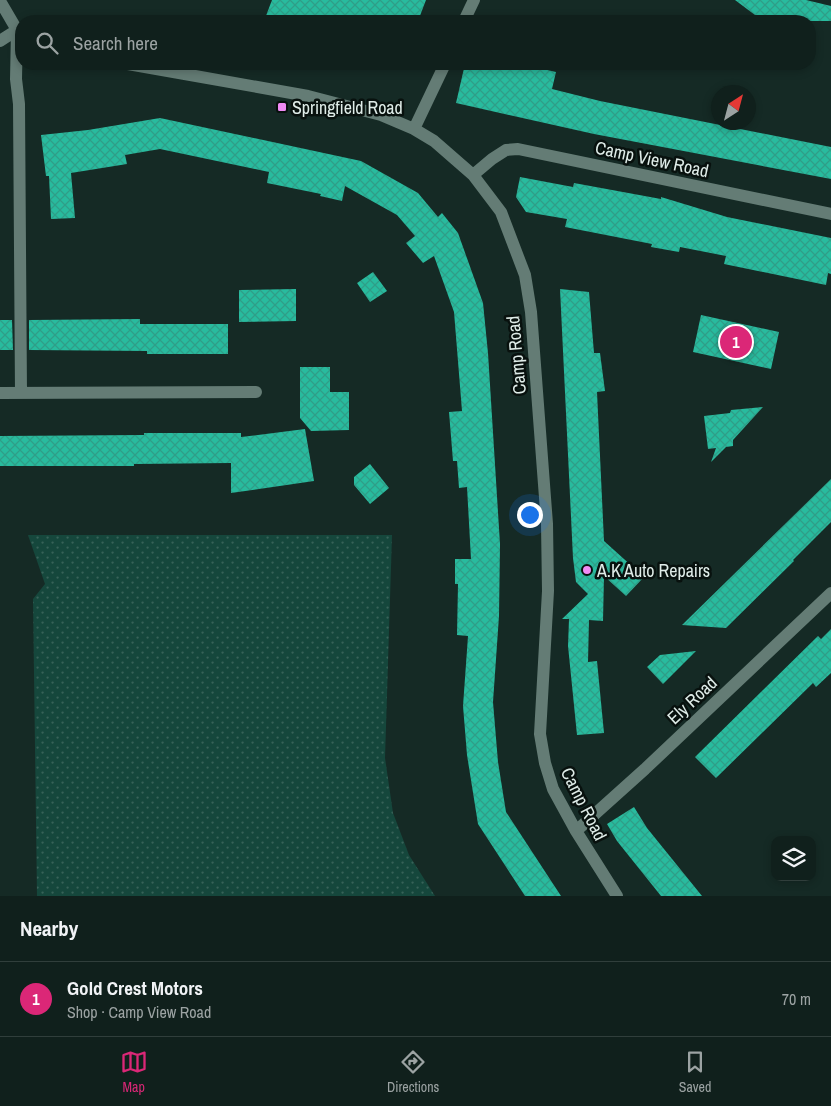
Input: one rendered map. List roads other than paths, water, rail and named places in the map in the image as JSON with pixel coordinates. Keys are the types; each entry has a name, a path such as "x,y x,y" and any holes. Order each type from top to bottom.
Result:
{"street":[{"path":"467,15 474,0"},
{"path":"0,1 15,25"},
{"path":"0,41 15,33"},
{"path":"17,70 19,104 21,393"},
{"name":"Camp Road","path":"162,70 308,96 381,115 414,129 434,141 473,176 501,212 525,275 531,312 547,524 548,591 540,734 545,763 553,789 576,831 617,896"},
{"path":"414,129 442,70"},
{"name":"Camp View Road","path":"473,176 492,159 506,150 518,150 831,214"},
{"path":"0,393 256,392"},
{"name":"Ely Road","path":"576,831 645,770 831,593"}],"place":[{"name":"Springfield Road","path":"282,107"},
{"name":"Gold Crest Motors","path":"736,342"},
{"name":"A.K Auto Repairs","path":"587,570"}]}
